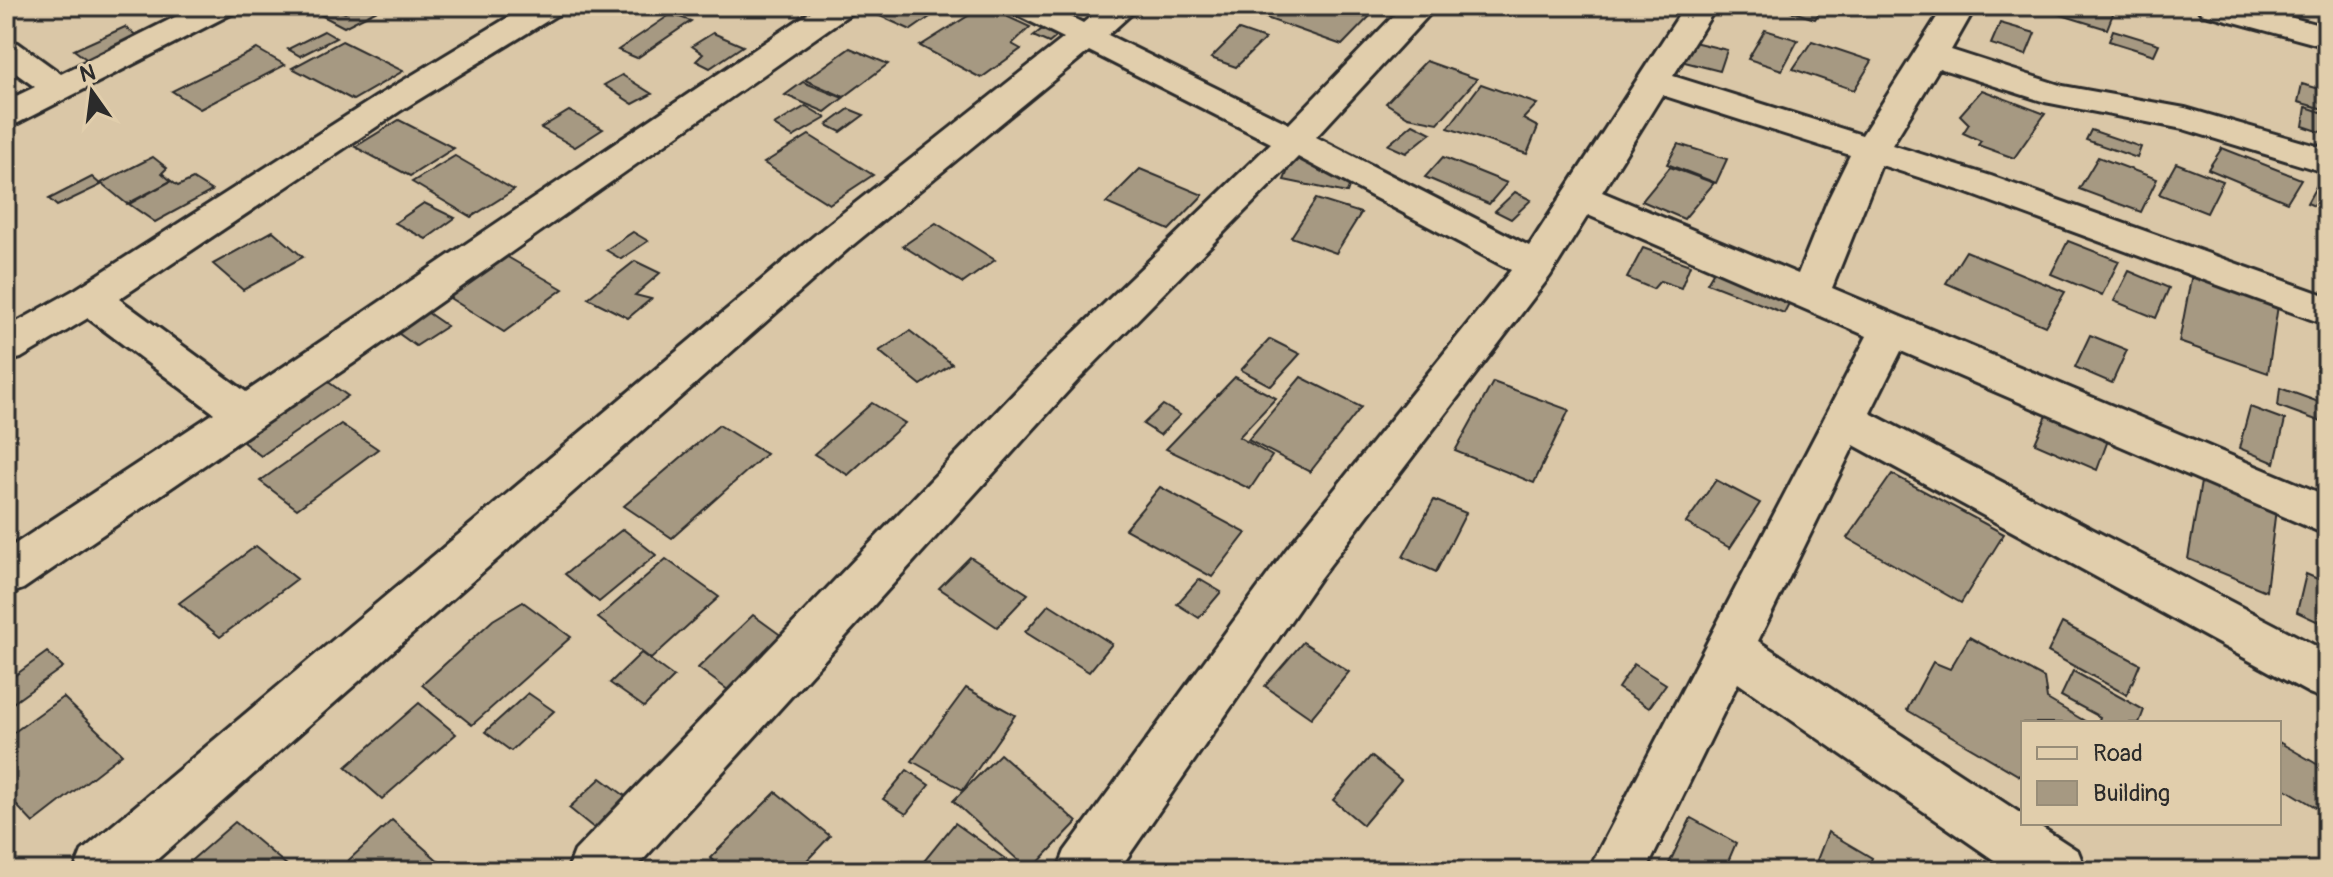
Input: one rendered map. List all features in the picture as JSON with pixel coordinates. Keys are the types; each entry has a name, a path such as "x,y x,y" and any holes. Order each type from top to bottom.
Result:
{"street":[{"path":"6,115 222,6"},
{"path":"6,347 90,299 388,104 549,6"},
{"path":"6,575 840,6"},
{"path":"1024,6 1536,266"},
{"path":"102,871 834,240 1124,6"},
{"path":"595,871 1063,369 1293,141 1421,6"},
{"path":"1085,871 1303,564 1536,266 1701,6"},
{"path":"1809,296 1842,211 1871,150 1933,55 1960,6"},
{"path":"2212,6 2327,37"},
{"path":"6,50 58,88"},
{"path":"1933,55 2057,95 2185,119 2327,161"},
{"path":"1653,81 1978,184 2327,311"},
{"path":"1580,197 2327,516"},
{"path":"90,299 245,414"},
{"path":"1616,871 1890,331"},
{"path":"1845,420 2327,677"},
{"path":"1729,649 2058,871"}],"building":[{"path":"359,6 385,6 344,27 321,15 335,9 345,13"},
{"path":"858,6 939,6 943,8 911,30"},
{"path":"984,6 1030,27 1012,44 1021,49 981,78 920,46"},
{"path":"1264,6 1364,6 1376,10 1342,45 1255,14"},
{"path":"1774,6 1824,6 1815,19"},
{"path":"2043,6 2116,6 2107,29 2042,9"},
{"path":"671,14 691,21 637,58 618,50"},
{"path":"2000,23 2035,33 2026,55 1991,44"},
{"path":"125,27 144,41 93,64 74,50"},
{"path":"1045,27 1061,33 1049,43 1033,36"},
{"path":"1239,30 1265,39 1236,67 1211,58"},
{"path":"1765,30 1798,40 1782,70 1748,59"},
{"path":"2113,30 2159,44 2154,55 2109,41"},
{"path":"324,31 336,38 300,56 288,49"},
{"path":"713,33 743,46 710,68 696,61 703,54 692,46"},
{"path":"1681,39 1727,50 1720,71 1673,59"},
{"path":"342,41 403,71 353,100 292,68"},
{"path":"1812,41 1872,61 1854,90 1793,69"},
{"path":"850,48 888,64 844,97 805,80"},
{"path":"257,49 285,65 200,109 172,91"},
{"path":"1426,61 1477,79 1438,123 1408,117 1386,103"},
{"path":"622,75 652,94 633,104 604,85"},
{"path":"803,82 843,98 825,112 785,95"},
{"path":"1481,84 1537,104 1523,119 1538,127 1527,154 1448,128"},
{"path":"2302,84 2327,91 2327,110 2298,102"},
{"path":"1982,90 2045,114 2014,158 1978,145 1981,141 1963,133 1969,124 1960,115"},
{"path":"806,106 826,118 793,137 774,125"},
{"path":"2306,107 2327,114 2327,134 2303,126"},
{"path":"849,109 864,115 841,132 827,125"},
{"path":"569,111 603,129 575,147 541,128"},
{"path":"399,120 454,148 410,176 355,147"},
{"path":"1413,124 1431,133 1406,153 1388,145"},
{"path":"2091,130 2141,147 2137,158 2086,140"},
{"path":"809,135 873,175 829,204 764,163"},
{"path":"1678,144 1727,159 1716,183 1667,164"},
{"path":"2222,148 2301,179 2287,202 2208,169"},
{"path":"1295,153 1357,165 1347,193 1284,180"},
{"path":"455,156 514,190 471,217 412,182"},
{"path":"153,157 167,168 162,173 171,181 127,204 101,183"},
{"path":"1443,157 1507,183 1489,204 1425,177"},
{"path":"2098,157 2157,179 2141,212 2079,189"},
{"path":"2176,163 2223,181 2207,213 2159,194"},
{"path":"1670,167 1714,183 1684,219 1642,201"},
{"path":"1140,169 1203,195 1169,230 1106,203"},
{"path":"2323,174 2327,175 2327,211 2307,203"},
{"path":"92,177 101,185 57,206 49,199"},
{"path":"193,179 212,191 155,222 129,204 171,181 178,186"},
{"path":"1515,192 1531,200 1511,219 1495,211"},
{"path":"1316,199 1361,213 1336,253 1291,237"},
{"path":"424,203 455,218 426,239 395,223"},
{"path":"936,223 995,260 963,283 903,246"},
{"path":"273,231 303,257 243,290 213,264"},
{"path":"633,232 648,241 621,259 606,250"},
{"path":"2068,241 2119,261 2102,295 2051,274"},
{"path":"1643,248 1690,265 1681,288 1660,281 1653,289 1627,278"},
{"path":"1726,251 1801,280 1784,313 1707,283"},
{"path":"1966,251 2065,292 2045,326 1946,283"},
{"path":"504,255 563,289 504,332 445,295"},
{"path":"635,261 660,273 635,295 651,299 628,318 588,298"},
{"path":"2194,263 2280,292 2268,373 2179,342"},
{"path":"2129,271 2169,288 2156,318 2114,301"},
{"path":"418,306 447,326 416,346 388,326"},
{"path":"910,331 952,364 921,385 879,351"},
{"path":"2090,335 2127,350 2112,383 2075,367"},
{"path":"1270,339 1300,354 1271,386 1241,370"},
{"path":"317,374 348,396 261,456 230,432"},
{"path":"1235,377 1276,398 1239,437 1272,456 1250,489 1166,449"},
{"path":"1301,377 1361,407 1310,472 1248,440"},
{"path":"1493,382 1569,410 1534,483 1455,451"},
{"path":"2280,388 2327,405 2327,424 2278,406"},
{"path":"872,403 905,423 848,475 814,454"},
{"path":"1163,405 1180,415 1160,435 1143,424"},
{"path":"2051,406 2111,432 2097,470 2035,443"},
{"path":"2250,407 2285,420 2275,463 2239,448"},
{"path":"341,424 378,449 297,509 260,481"},
{"path":"719,425 766,454 672,538 624,506"},
{"path":"2204,464 2278,492 2266,591 2188,559"},
{"path":"1892,474 2004,534 1961,603 1847,538"},
{"path":"1716,480 1760,503 1730,548 1686,523"},
{"path":"1160,487 1246,533 1212,577 1125,529"},
{"path":"1434,500 1466,513 1436,572 1403,557"},
{"path":"623,529 656,555 599,602 565,574"},
{"path":"256,546 297,579 220,637 179,603"},
{"path":"970,557 1028,594 997,627 939,588"},
{"path":"666,559 719,597 651,659 598,618"},
{"path":"2306,574 2327,583 2327,626 2297,612"},
{"path":"1199,579 1221,592 1199,618 1177,604"},
{"path":"523,602 571,637 472,725 422,685 493,620"},
{"path":"1049,604 1112,644 1089,672 1025,632"},
{"path":"753,615 782,636 728,690 698,668"},
{"path":"2062,623 2140,664 2127,695 2048,652"},
{"path":"1969,637 2044,678 2047,699 2085,721 2021,721 2021,777 1907,710 1933,662 1950,669"},
{"path":"1303,642 1349,672 1311,718 1265,686"},
{"path":"47,652 63,667 6,708 6,682"},
{"path":"641,653 674,677 644,707 610,683"},
{"path":"1634,664 1666,684 1649,708 1618,688"},
{"path":"2073,671 2144,710 2140,721 2099,721 2100,717 2061,696"},
{"path":"966,688 1015,715 963,790 912,761"},
{"path":"528,693 554,711 511,751 485,732"},
{"path":"63,697 122,754 33,823 6,794 6,738"},
{"path":"419,703 456,734 382,799 346,767"},
{"path":"2281,743 2327,770 2327,814 2281,786"},
{"path":"1000,754 1077,822 1030,871 953,801"},
{"path":"1371,756 1401,780 1363,825 1333,800"},
{"path":"907,770 929,785 906,814 883,799"},
{"path":"601,778 632,801 600,833 569,808"},
{"path":"776,792 830,836 797,871 725,871 710,858"},
{"path":"1691,818 1736,843 1724,871 1666,870"},
{"path":"392,820 450,871 337,871"},
{"path":"235,822 294,871 191,871 185,866"},
{"path":"955,823 1011,863 1005,871 916,871"},
{"path":"1828,832 1872,858 1867,871 1835,871 1817,860"}]}
